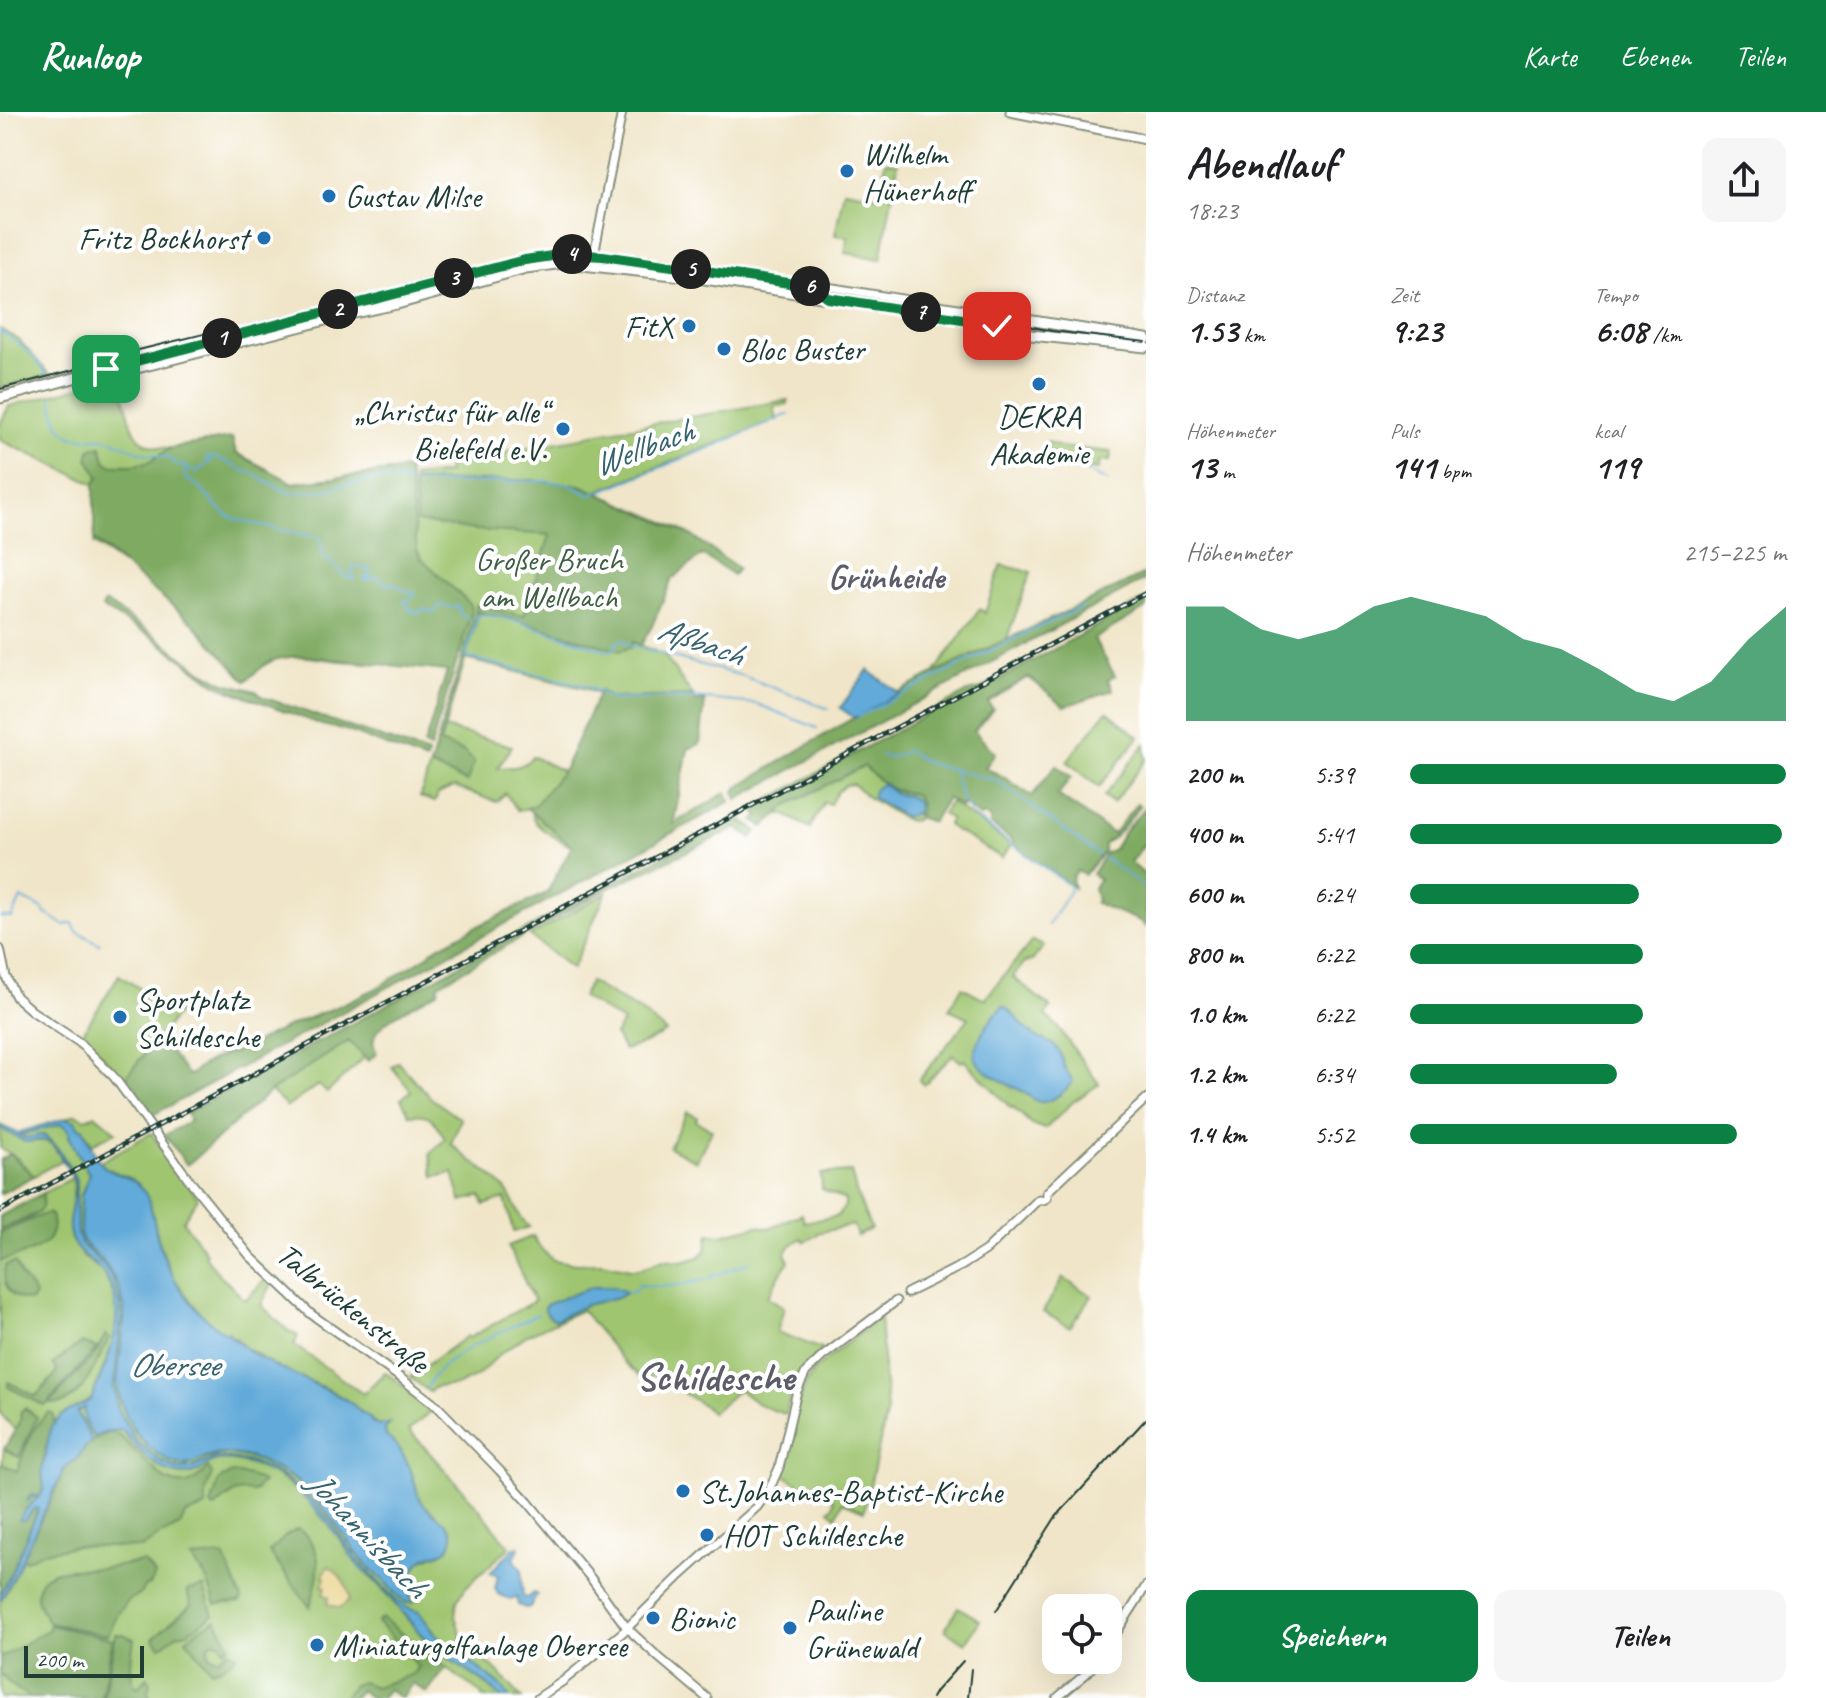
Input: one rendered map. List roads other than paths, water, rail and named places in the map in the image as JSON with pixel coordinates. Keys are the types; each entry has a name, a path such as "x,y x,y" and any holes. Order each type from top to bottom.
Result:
{"main road":[{"path":"593,261 622,112"},
{"path":"1010,112 1146,139"},
{"path":"0,401 526,268 593,261 1146,339"},
{"path":"826,293 1031,335 1146,347"},
{"name":"Talbrückenstraße","path":"0,949 6,977 16,997 80,1043 108,1070 250,1256 311,1314 438,1407 528,1502 590,1577 627,1628 707,1698"},
{"path":"538,1698 627,1628 750,1515 765,1497 779,1468 797,1391 806,1372 901,1297 986,1250 1039,1199 1047,1198 1047,1192 1146,1099"},
{"path":"1122,1624 1146,1586"},
{"path":"1057,1698 1086,1674"}],"water":[{"path":"868,670 899,693 855,718 840,708"},
{"path":"883,783 895,793 914,799 918,804 916,814 905,817 872,797 875,789"},
{"path":"1003,1006 1032,1034 1052,1044 1060,1053 1073,1081 1052,1099 1044,1102 1035,1100 990,1074 976,1060 979,1039"},
{"name":"Obersee","path":"66,1118 83,1128 104,1167 141,1187 150,1206 168,1267 202,1315 225,1333 229,1332 258,1357 345,1399 371,1422 379,1426 390,1423 385,1429 386,1436 406,1461 421,1501 447,1524 452,1540 447,1549 416,1566 408,1593 413,1602 407,1603 362,1560 312,1495 289,1476 260,1461 235,1455 218,1454 179,1465 146,1444 132,1426 119,1395 117,1383 124,1306 118,1285 102,1260 84,1243 80,1233 81,1196 89,1174 69,1136 70,1132 62,1124 19,1135 48,1138 60,1151 76,1179 77,1233 82,1245 104,1266 112,1279 121,1305 114,1387 118,1409 135,1440 160,1461 178,1469 191,1468 215,1458 226,1458 251,1462 286,1479 315,1503 359,1562 396,1600 419,1612 436,1635 500,1685 510,1698 502,1698 430,1644 360,1568 316,1510 283,1479 257,1467 230,1460 214,1462 185,1475 175,1474 154,1463 122,1430 94,1437 87,1426 85,1407 77,1412 92,1441 63,1471 0,1601 0,1594 39,1508 35,1508 23,1521 19,1520 38,1498 32,1496 27,1502 29,1496 32,1494 40,1496 44,1489 42,1470 51,1427 63,1414 91,1400 114,1336 116,1304 111,1288 103,1273 77,1249 69,1231 74,1197 70,1173 49,1142 25,1142 0,1128 0,1125 17,1133"},
{"path":"592,1287 612,1287 627,1292 586,1305 555,1320 546,1312 547,1304"},
{"path":"515,1547 519,1547 514,1559 522,1570 523,1597 527,1598 533,1593 537,1595 530,1607 526,1608 518,1605 517,1597 511,1600 500,1595 495,1589 498,1576 490,1573"}],"waterway":[{"name":"Wellbach","path":"0,331 32,355 47,376"},
{"name":"Wellbach","path":"52,397 59,425 68,434 112,440 143,453 166,458 178,466 185,465 185,471 193,470 196,473 211,461 207,457 215,458 289,493 328,490 377,480 397,479 409,483"},
{"name":"Wellbach","path":"413,484 547,481 570,485 591,495 789,414"},
{"name":"Wellbach","path":"1060,460 1108,481"},
{"name":"Aßbach","path":"185,471 188,481 201,489 228,516 317,537 323,557 345,576 355,579 351,572 353,566 369,569 369,576 364,578 366,581 376,576 385,584 390,585 391,582 408,592 415,592 403,602 411,607 408,610 417,613 426,609 432,613 439,605 458,606 460,614 470,620"},
{"path":"859,716 1082,607"},
{"path":"817,728 757,704 694,698 612,699 587,686 465,657 478,615 495,616 610,652 618,641 624,640 628,645 743,676 829,709"},
{"name":"Aßbach","path":"881,755 891,757 908,751 927,763 995,780 1099,855"},
{"path":"953,770 970,813"},
{"path":"972,816 999,835"},
{"path":"1000,836 1070,886 1048,925"},
{"name":"Aßbach","path":"1104,858 1146,888"},
{"path":"0,917 12,918 21,898 64,925 73,923 76,931 100,944"},
{"path":"709,1278 749,1262"},
{"path":"637,1287 673,1286 707,1279"},
{"path":"626,1292 636,1290"},
{"path":"427,1388 434,1376 459,1354 538,1314"}],"tram line":[{"path":"0,389 225,329 261,332 402,298 527,263 573,257 833,292 1052,331 1146,342"},
{"path":"996,1611 1055,1518 1146,1419"},
{"path":"932,1698 963,1661"},
{"path":"968,1698 971,1669"}],"railway":[{"path":"0,1211 1146,593"}],"place":[{"name":"Wilhelm Hünerhoff","path":"847,171"},
{"name":"Gustav Milse","path":"329,196"},
{"name":"Fritz Bockhorst","path":"264,238"},
{"name":"FitX","path":"689,326"},
{"name":"Bloc Buster","path":"724,349"},
{"name":"DEKRA Akademie","path":"1039,384"},
{"name":"„Christus für alle“ Bielefeld e.V.","path":"563,429"},
{"name":"Sportplatz Schildesche","path":"120,1017"},
{"name":"St.Johannes-Baptist-Kirche","path":"683,1491"},
{"name":"HOT Schildesche","path":"707,1535"},
{"name":"Bionic","path":"653,1618"},
{"name":"Pauline Grünewald","path":"790,1628"},
{"name":"Miniaturgolfanlage Obersee","path":"317,1645"}],"district":[{"name":"Grünheide","path":"886,576"},
{"name":"Schildesche","path":"715,1377"}],"park label":[{"name":"Großer Bruch am Wellbach","path":"549,578"}],"water label":[{"name":"Johannisbach","path":"368,1534"}]}
